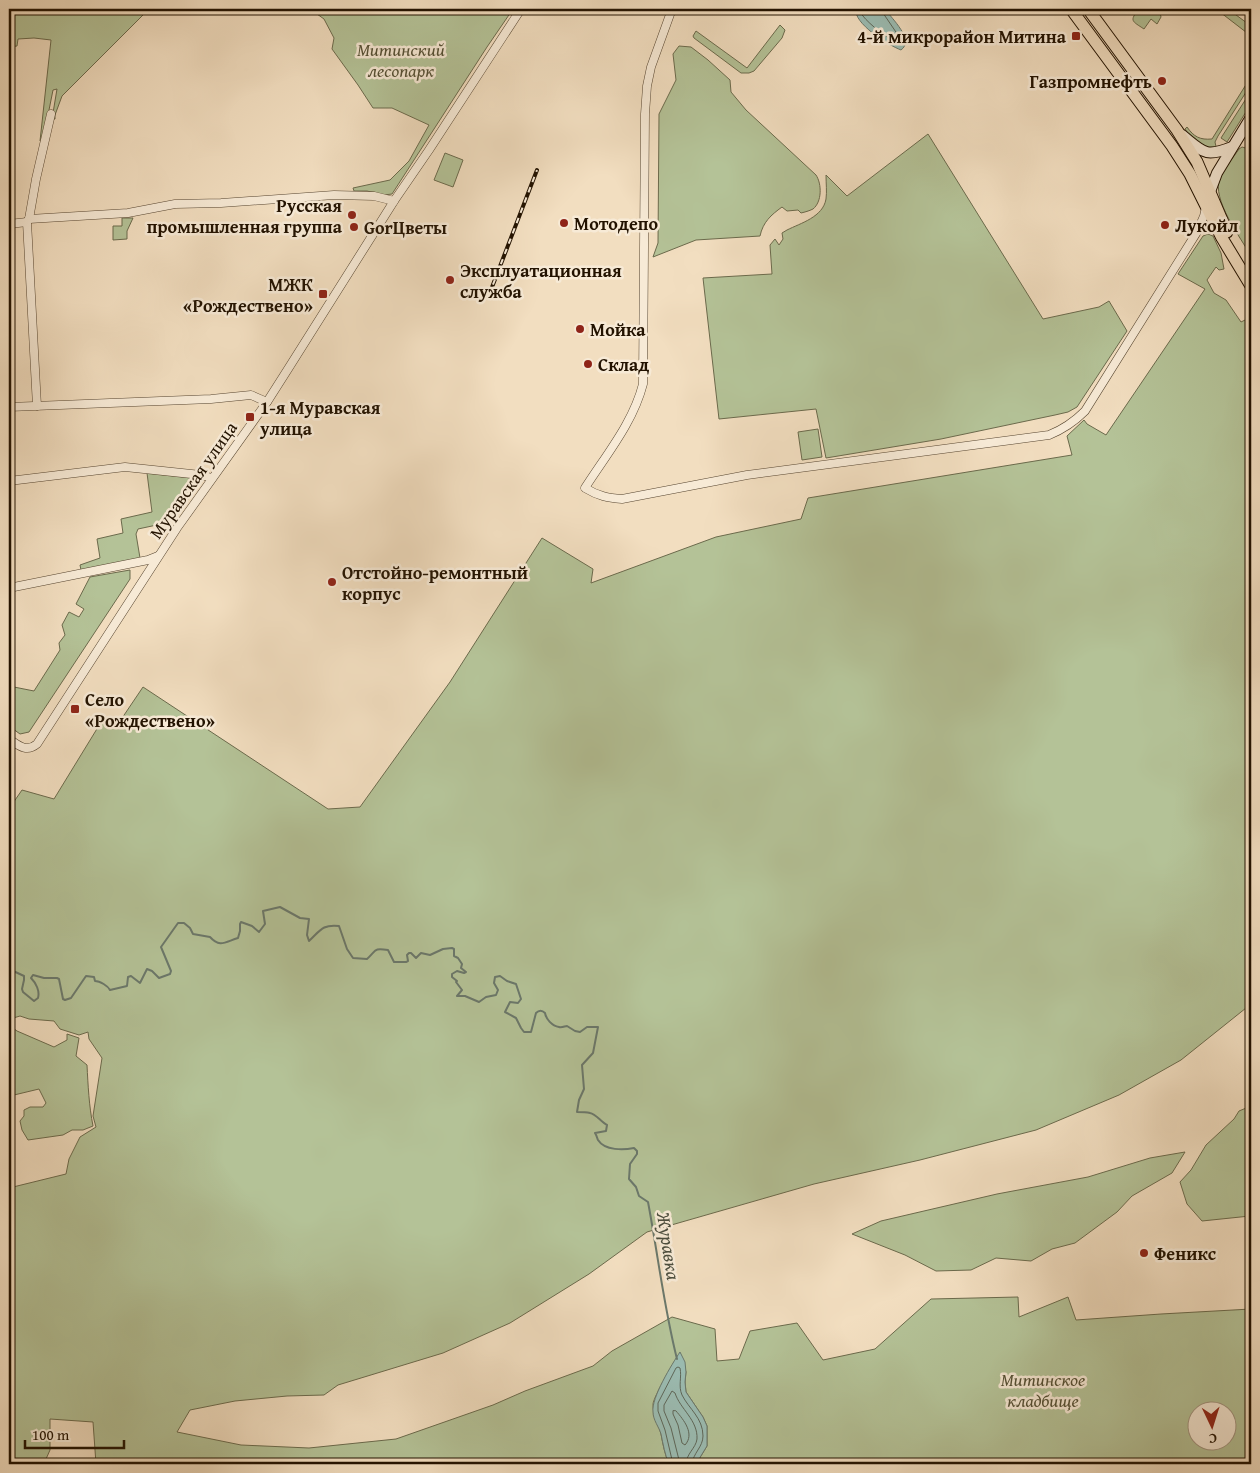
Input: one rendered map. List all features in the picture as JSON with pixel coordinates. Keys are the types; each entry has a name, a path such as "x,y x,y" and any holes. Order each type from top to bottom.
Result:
{"main road":[{"path":"1070,9 1172,146 1190,174 1222,238 1251,286"},
{"path":"1088,9 1177,130 1197,162 1210,186 1222,223 1251,272"},
{"path":"1206,207 1210,186 1251,117"},
{"path":"1177,130 1200,150 1207,153 1216,153 1232,147"},
{"path":"1190,174 1199,183 1210,186"}],"street":[{"name":"Муравская улица","path":"9,739 22,748 30,749 37,744 160,554 267,402 394,201 521,9"},
{"path":"672,9 651,67 647,86 645,114 643,384 638,401 628,421 585,488 597,495 622,499 747,475 1049,435 1063,430 1074,423 1085,411 1197,232 1206,207"},
{"path":"1247,9 1251,12"},
{"path":"36,406 28,221 51,114"},
{"path":"9,224 128,213 175,204 221,203 334,195 374,196 394,201"},
{"path":"9,407 211,399 251,395 267,402"},
{"path":"9,481 125,467 201,475 212,478"},
{"path":"9,588 148,560 160,554"}],"green space":[{"path":"9,9 149,9 62,96 55,119 52,119 57,89 53,90 43,140 40,141 51,40 18,39 17,46 9,47"},
{"name":"Митинский лесопарк","path":"310,9 513,9 392,194 384,195 367,191 354,191 353,188 390,180 409,161 429,125 392,108 373,108 332,49 334,38 324,19"},
{"path":"1139,9 1155,9 1160,12 1161,17 1157,24 1151,19 1144,29 1133,21"},
{"path":"1216,9 1228,9 1251,26 1251,36"},
{"path":"780,25 785,30 782,38 754,71 749,73 741,73 693,36 696,31 747,68"},
{"path":"679,46 691,47 730,80 731,92 746,110 816,175 820,193 818,202 813,209 801,213 798,210 787,211 782,207 768,219 760,236 696,240 653,257 658,243 659,114 676,80 673,54"},
{"path":"1247,83 1250,86 1215,142 1217,151 1196,145 1185,129 1187,127 1192,133 1201,138 1212,139"},
{"path":"1251,91 1251,104 1227,142 1221,138"},
{"path":"928,134 1043,319 1099,307 1109,301 1127,331 1077,407 1068,412 941,439 826,458 816,409 719,419 703,278 772,274 770,245 775,239 779,245 783,239 782,233 811,219 821,210 826,199 826,175 847,196"},
{"path":"1251,145 1251,201 1249,205 1251,209 1251,256 1228,218 1218,187 1222,174 1239,149 1242,147 1249,149"},
{"path":"445,153 463,160 453,187 434,180"},
{"path":"122,218 133,218 127,231 127,239 113,240 113,226 122,226"},
{"name":"Митинское кладбище","path":"1208,234 1213,236 1221,253 1224,269 1219,270 1216,267 1207,280 1214,293 1226,300 1241,322 1251,317 1251,1004 1181,1060 1119,1095 1036,1130 920,1160 814,1184 647,1232 589,1274 510,1323 443,1353 338,1385 324,1395 235,1401 190,1410 177,1432 241,1445 309,1448 396,1439 493,1405 593,1366 612,1351 672,1317 715,1329 717,1361 739,1359 750,1331 797,1323 823,1360 875,1349 931,1299 1018,1297 1019,1317 1068,1297 1076,1320 1251,1309 1251,1464 696,1464 707,1446 707,1426 686,1392 686,1372 680,1353 660,1386 653,1404 669,1464 96,1464 93,1422 50,1419 50,1450 46,1464 9,1464 9,1188 66,1174 69,1159 80,1137 96,1127 93,1116 102,1058 89,1039 88,1032 79,1035 60,1029 54,1021 29,1019 20,1016 10,1019 9,1017 9,806 22,790 54,799 103,719 116,727 143,687 328,809 360,807 450,682 542,538 593,569 591,583 716,537 801,519 808,498 1072,455 1067,436 1084,420 1087,424 1106,435 1205,289 1178,274 1203,236"},
{"path":"818,429 822,457 802,460 798,432"},
{"path":"147,473 203,479 173,520 138,529 136,534 140,558 81,570 80,565 100,558 97,539 123,533 121,519 152,512"},
{"path":"130,570 130,579 29,732 20,734 9,726 9,686 34,691 60,650 59,643 65,635 62,625 69,612 79,617 84,609 76,604 90,577"},
{"path":"9,1025 17,1031 54,1047 67,1040 67,1034 79,1038 76,1056 87,1065 93,1126 83,1130 72,1130 63,1135 28,1140 22,1130 20,1121 24,1116 24,1110 30,1107 43,1107 46,1103 39,1089 9,1095"},
{"path":"1251,1106 1251,1218 1250,1216 1202,1221 1187,1204 1180,1182 1191,1170 1206,1145 1234,1119 1239,1111"},
{"path":"1185,1152 1172,1173 1132,1196 1117,1212 1075,1243 1052,1249 1031,1261 996,1258 971,1270 936,1271 905,1255 852,1234 881,1221 997,1194 1088,1177 1150,1158"}],"water":[{"path":"856,9 885,9 904,35 905,46 901,50 872,33 860,21"},
{"path":"680,1352 685,1362 686,1392 707,1426 707,1446 696,1464 669,1464 661,1434 653,1415 655,1398"}],"waterway":[{"name":"Журавка","path":"9,969 24,976 23,992 34,1001 38,998 38,993 36,985 31,978 33,975 59,979 63,999 65,1000 71,998 86,976 94,977 95,981 104,984 110,990 127,986 128,977 131,976 140,983 147,969 159,978 170,974 171,971 161,947 178,923 184,923 193,934 210,937 217,942 223,943 238,938 241,922 252,926 259,932 265,924 263,911 280,907 300,918 309,919 307,935 309,941 325,927 339,926 347,949 353,958 367,959 376,950 383,949 388,950 394,962 406,962 408,961 407,955 409,953 416,958 421,953 430,955 443,949 454,949 454,956 458,958 462,964 461,968 466,972 457,971 452,974 452,977 457,981 462,990 457,996 465,996 479,1002 486,997 496,995 498,990 494,983 495,977 500,976 516,984 521,999 518,1003 510,1002 505,1012 516,1018 524,1032 531,1032 538,1011 543,1011 550,1022 556,1026 567,1026 580,1032 587,1027 598,1027 593,1053 582,1065 584,1089 579,1100 577,1112 592,1114 607,1125 606,1131 595,1133 601,1144 610,1148 634,1148 637,1151 630,1164 629,1179 636,1187 639,1196 648,1202 677,1359"}],"railway":[{"path":"489,295 537,170"}],"place":[{"name":"4-й микрорайон Митина","path":"1076,36"},
{"name":"Газпромнефть","path":"1162,81"},
{"name":"Русская промышленная группа","path":"352,215"},
{"name":"Мотодепо","path":"564,223"},
{"name":"Лукойл","path":"1165,225"},
{"name":"GorЦветы","path":"354,227"},
{"name":"Эксплуатационная служба","path":"450,280"},
{"name":"МЖК «Рождествено»","path":"323,294"},
{"name":"Мойка","path":"580,329"},
{"name":"Склад","path":"588,364"},
{"name":"1-я Муравская улица","path":"250,417"},
{"name":"Отстойно-ремонтный корпус","path":"332,582"},
{"name":"Село «Рождествено»","path":"75,709"},
{"name":"Феникс","path":"1144,1253"}]}
